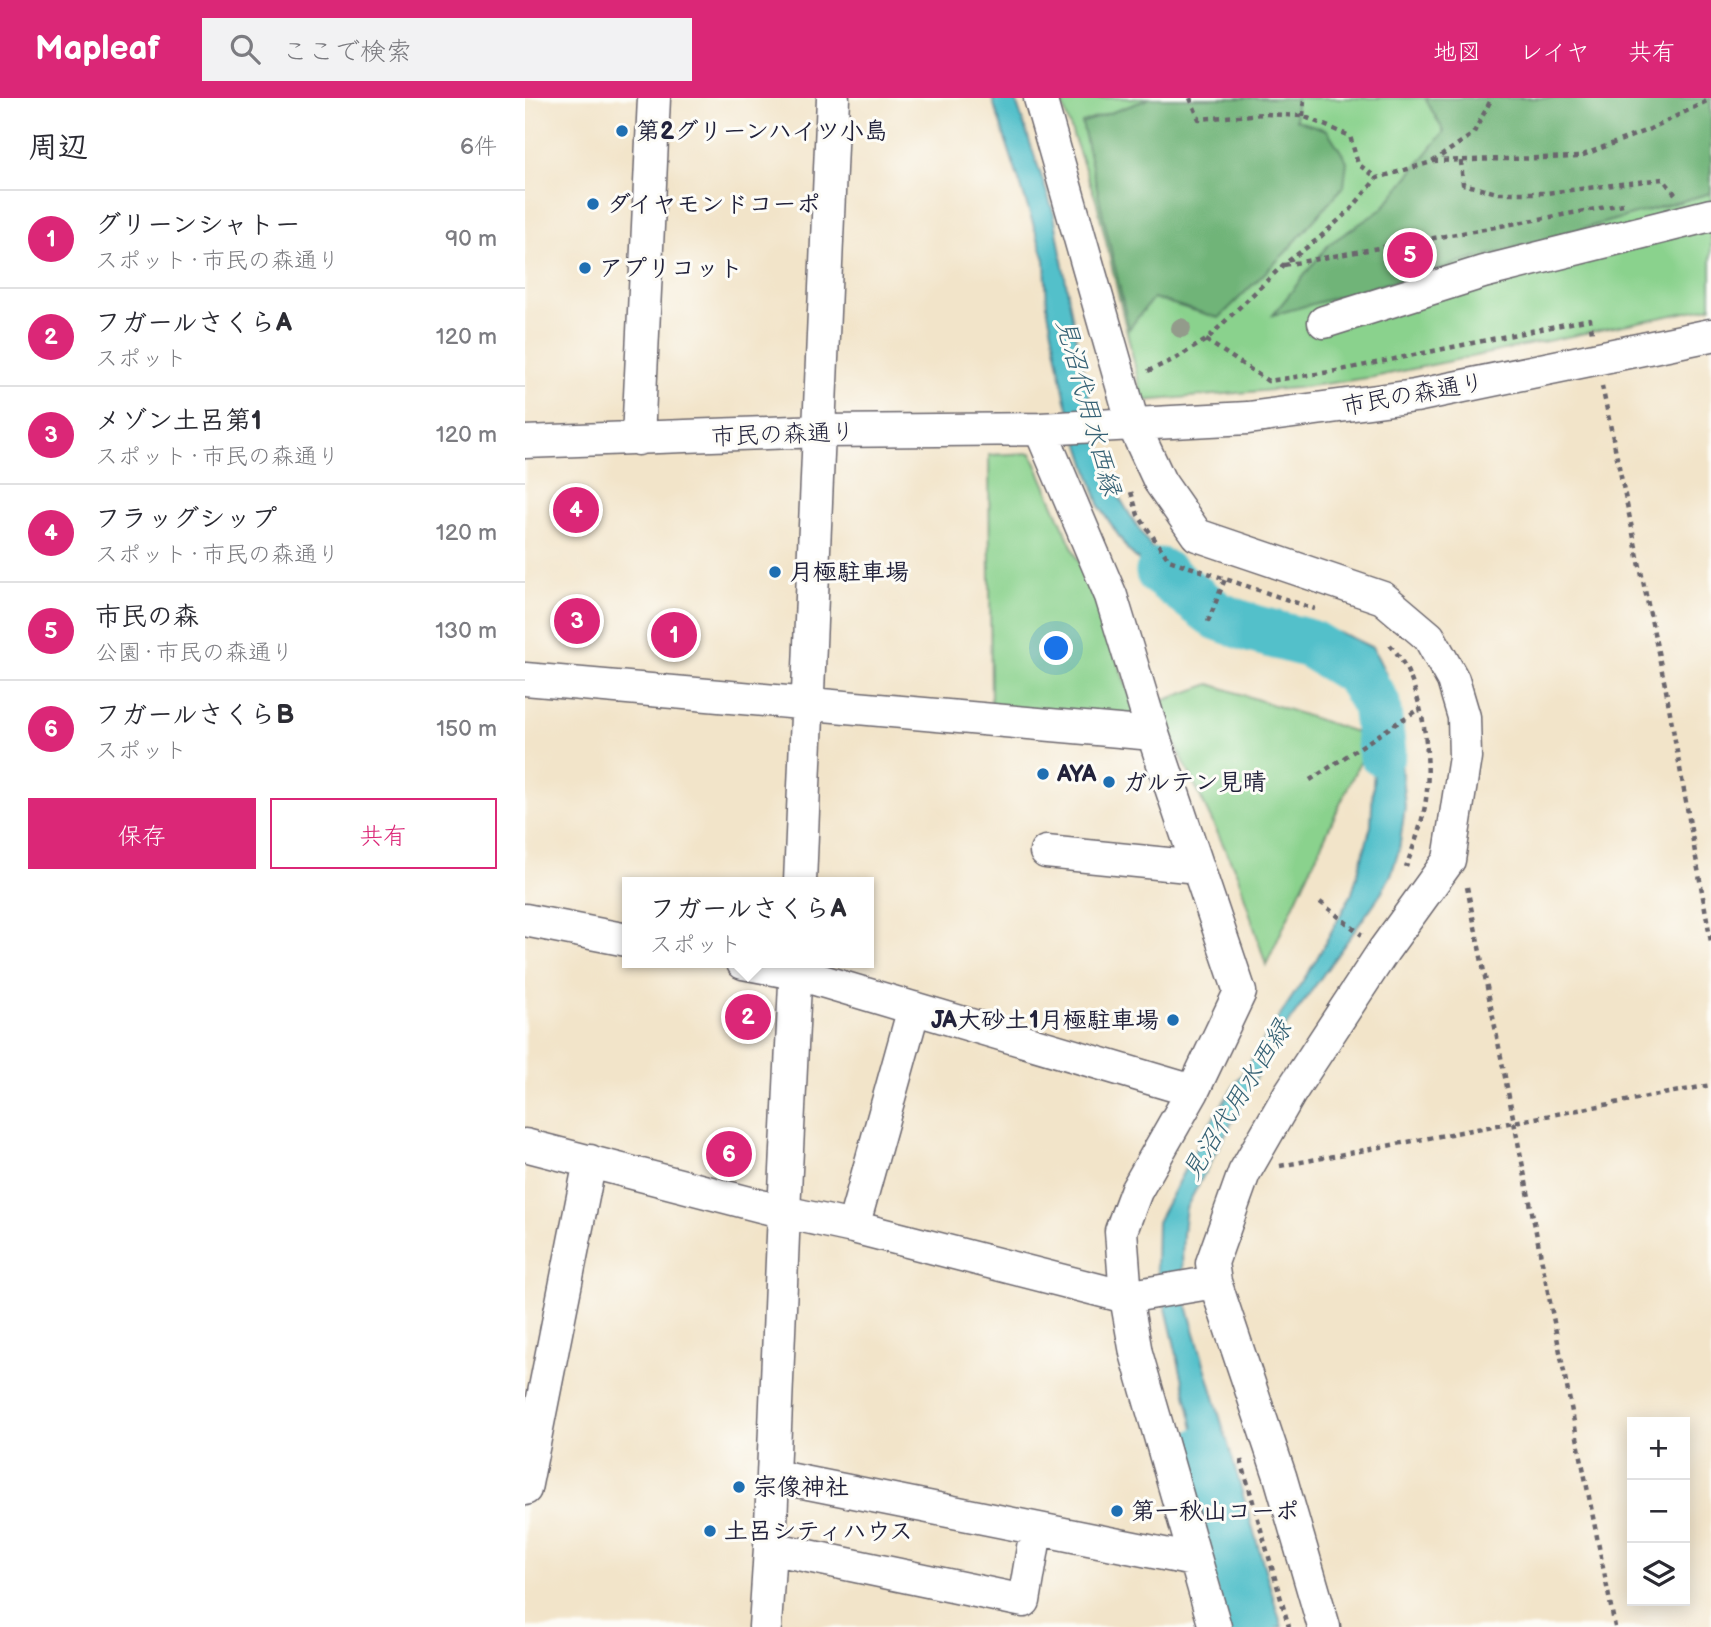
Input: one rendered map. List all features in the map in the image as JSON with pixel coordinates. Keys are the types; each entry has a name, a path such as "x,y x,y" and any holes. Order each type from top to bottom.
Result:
{"street":[{"path":"638,439 654,98"},
{"path":"800,877 833,98"},
{"path":"1039,98 1121,383 1122,425 1160,482 1198,535 1383,598 1429,637 1453,680 1464,717 1465,757 1449,860 1384,950 1290,1093 1244,1173 1212,1264 1215,1282 1280,1476 1324,1627"},
{"path":"1324,322 1483,272 1711,215"},
{"name":"市民の森通り","path":"525,442 821,431 1040,429 1248,418 1415,397 1711,335"},
{"path":"1040,429 1111,596 1153,734 1240,992 1193,1091 1136,1191 1121,1231 1126,1297 1136,1353 1215,1627"},
{"path":"525,679 1153,734"},
{"path":"1046,852 1198,867"},
{"path":"525,919 622,939"},
{"path":"765,1627 796,968 914,1008 1193,1091"},
{"path":"853,1227 914,1008"},
{"path":"525,1145 1126,1297 1215,1282"},
{"path":"525,1489 590,1161"},
{"path":"773,1476 1194,1560"},
{"path":"770,1548 1024,1601 1036,1530"}],"path":[{"path":"1191,98 1199,119 1264,114 1303,116 1350,136 1358,164 1377,178"},
{"path":"1303,116 1304,98"},
{"path":"1432,162 1473,135 1492,98"},
{"path":"1121,383 1175,359 1206,340 1283,265 1343,216 1377,178 1432,162 1578,157 1650,129 1711,99"},
{"path":"1461,161 1463,184 1497,194 1546,194 1663,179 1675,195"},
{"path":"1662,197 1687,192"},
{"path":"1283,265 1635,202"},
{"path":"1206,340 1268,381 1336,371 1590,320 1666,690 1711,942"},
{"path":"1216,576 1325,612"},
{"path":"1208,622 1225,579"},
{"path":"1389,644 1403,659 1420,708 1428,757 1424,813 1405,871"},
{"path":"1310,780 1420,708"},
{"path":"1465,878 1615,1627"},
{"path":"1320,902 1363,935"},
{"path":"1244,1173 1711,1085"}],"green space":[{"path":"1060,98 1711,98 1711,307 1374,377 1296,388 1143,401 1097,203"},
{"path":"1151,98 1296,98 1296,120 1327,130 1347,161 1344,186 1285,253 1219,318 1153,298 1129,329 1082,123"},
{"path":"1425,98 1711,98 1711,193 1273,315 1329,244 1382,209 1444,132"},
{"path":"1031,453 1092,592 1139,720 991,708 989,455"},
{"path":"1210,684 1371,737 1266,965 1238,876 1156,703"}],"water":[{"path":"992,98 1015,98 1054,214 1076,339 1112,485 1151,547 1210,592 1348,636 1373,648 1385,672 1396,708 1405,807 1399,850 1391,875 1378,898 1274,1043 1186,1208 1184,1220 1182,1254 1185,1299 1282,1627 1259,1627 1231,1534 1210,1497 1156,1265 1157,1222 1206,1129 1315,962 1352,893 1371,826 1374,767 1364,672 1309,648 1246,631 1190,599 1150,571 1128,550 1100,507 1066,401 1047,306 1045,260"}],"waterway":[{"name":"見沼代用水西縁","path":"1160,572 1218,616 1253,629 1310,644 1356,672 1376,704 1382,752"},
{"name":"見沼代用水西緑","path":"1204,1450 1252,1627"}],"place":[{"name":"第2グリーンハイツ小島","path":"622,131"},
{"name":"ダイヤモンドコーポ","path":"593,204"},
{"name":"市民の森","path":"1410,255"},
{"name":"アプリコット","path":"585,268"},
{"name":"フラッグシップ","path":"576,510"},
{"name":"月極駐車場","path":"775,572"},
{"name":"メゾン土呂第1","path":"577,621"},
{"name":"グリーンシャトー","path":"674,635"},
{"name":"AYA","path":"1043,774"},
{"name":"ガルテン見晴","path":"1109,782"},
{"name":"フガールさくらA","path":"748,1017"},
{"name":"JA大砂土1月極駐車場","path":"1173,1020"},
{"name":"フガールさくらB","path":"729,1154"},
{"name":"宗像神社","path":"739,1487"},
{"name":"第一秋山コーポ","path":"1117,1511"},
{"name":"土呂シティハウス","path":"710,1531"}]}
